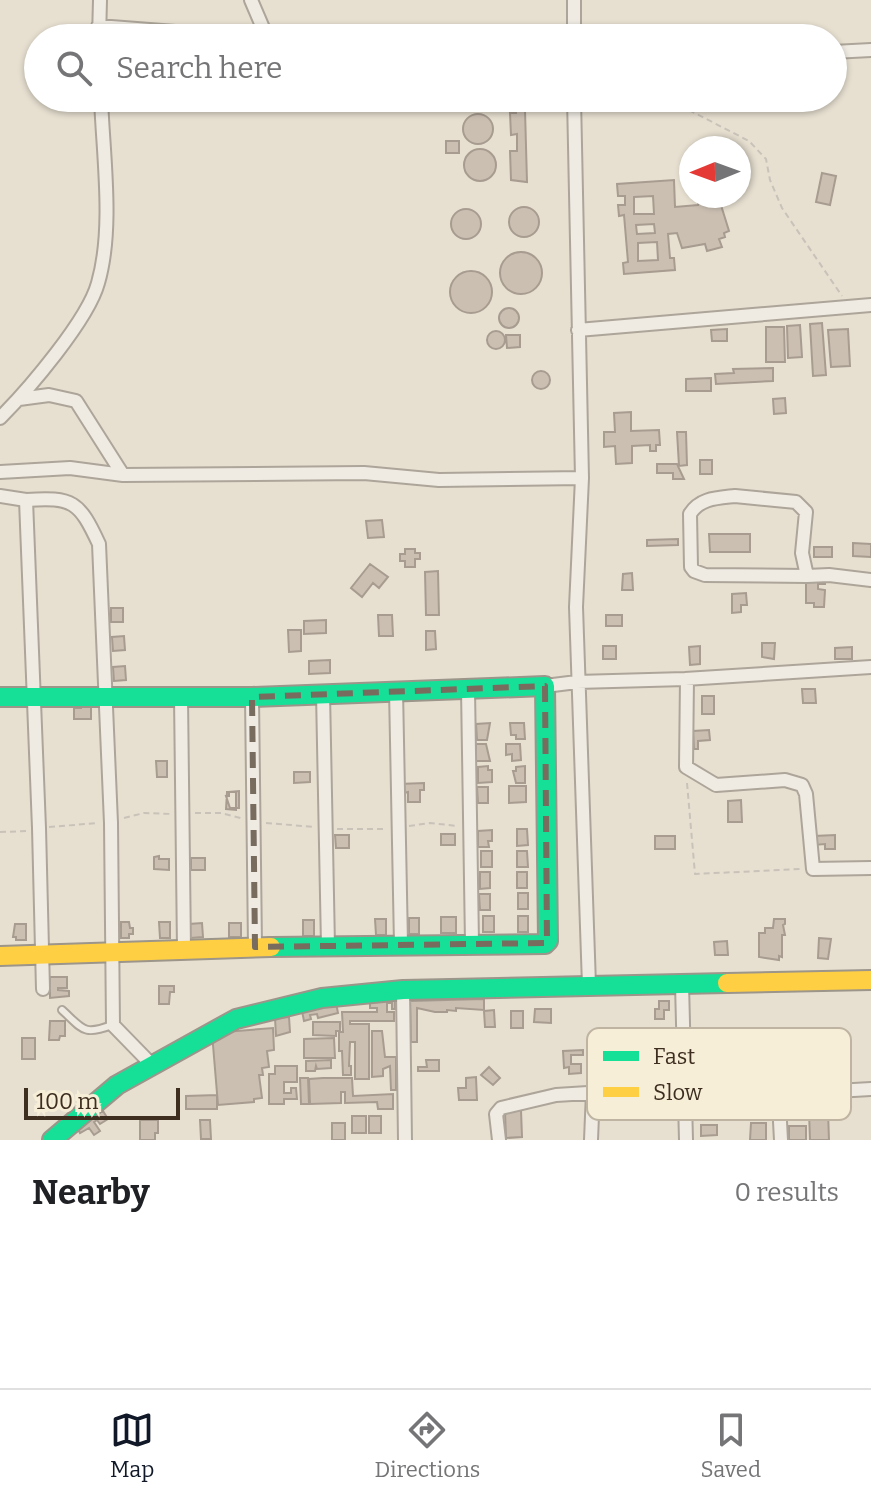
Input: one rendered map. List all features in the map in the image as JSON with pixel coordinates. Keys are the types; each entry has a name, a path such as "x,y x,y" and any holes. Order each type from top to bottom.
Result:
{"street":[{"path":"98,24 100,0"},
{"path":"251,0 261,24"},
{"path":"574,0 574,24"},
{"path":"847,51 871,50"},
{"path":"0,418 19,399 88,306 97,287 104,242 101,112"},
{"path":"574,112 582,478 576,607 577,682 589,985"},
{"path":"578,330 871,305"},
{"path":"19,399 49,395 76,401 91,420 123,475"},
{"path":"0,472 70,468 123,475 364,473 439,480 582,478"},
{"path":"0,496 26,500 56,498 71,503 86,516 99,544 111,823 113,1025 152,1065"},
{"path":"807,576 802,553 806,512 800,505 769,498 735,496 703,501 690,514 691,567 698,574 807,576 829,575 871,580"},
{"path":"26,500 43,989"},
{"path":"0,697 252,697 545,686 871,667"},
{"path":"687,679 686,767 716,785 785,780 802,785 806,794 813,869 871,868"},
{"path":"0,956 255,947 545,944 548,941 545,686"},
{"path":"468,689 472,943"},
{"path":"396,690 401,944"},
{"path":"323,693 328,946"},
{"path":"181,697 184,949"},
{"path":"252,697 255,947"},
{"path":"52,1140 117,1085 236,1019 322,998 403,990 871,980"},
{"path":"682,984 683,1028"},
{"path":"403,990 405,1140"},
{"path":"851,1090 871,1089"},
{"path":"499,1140 496,1114 501,1108 544,1097 587,1093"},
{"path":"591,1140 592,1120"},
{"path":"685,1120 686,1140"},
{"path":"780,1120 781,1140"}],"lane":[{"path":"62,1010 83,1030 93,1032 113,1025"}],"path":[{"path":"693,112 749,141 766,159 770,180 782,208 849,307"},
{"path":"686,767 695,874 813,869"},
{"path":"0,832 111,823 144,813 221,813 252,821 327,829 399,830 430,823 471,827"}],"highlighted area":[{"path":"545,686 547,943 255,947 252,697"}],"building":[{"path":"525,112 527,182 511,180 510,151 517,151 517,134 511,135 510,113"},
{"path":"478,114 484,115 492,123 492,135 484,143 478,144 472,143 464,135 463,129 464,123 472,115"},
{"path":"446,141 459,141 459,153 446,153"},
{"path":"480,149 491,154 496,165 491,176 480,181 469,176 464,165 469,154"},
{"path":"822,173 836,176 830,205 816,202"},
{"path":"674,180 675,207 722,208 729,231 719,239 722,247 707,251 705,244 682,248 677,233 668,234 670,258 674,258 675,270 624,274 623,263 628,262 624,215 619,216 618,205 625,205 625,196 618,196 617,184","holes":["653,196 654,214 634,214 634,197","654,224 655,233 637,234 636,225","657,242 658,260 638,261 638,243"]},
{"path":"524,207 535,211 539,222 535,233 524,237 513,233 509,222 513,211"},
{"path":"466,209 472,210 480,218 480,230 472,238 466,239 460,238 452,230 451,224 452,218 460,210"},
{"path":"521,252 536,258 542,273 536,288 521,294 506,288 500,273 506,258"},
{"path":"471,271 486,277 492,292 486,307 471,313 456,307 450,292 456,277"},
{"path":"509,308 516,311 519,318 516,325 509,328 502,325 499,318 502,311"},
{"path":"822,323 826,375 813,376 810,324"},
{"path":"800,325 802,357 788,358 787,326"},
{"path":"766,327 784,327 785,362 766,362"},
{"path":"727,329 727,341 712,341 711,330"},
{"path":"848,329 850,366 831,367 828,330"},
{"path":"496,331 505,340 496,349 487,340"},
{"path":"506,335 520,335 520,347 507,348"},
{"path":"773,368 773,381 716,384 715,374 734,373 733,369"},
{"path":"541,371 550,380 541,389 532,380"},
{"path":"711,378 711,391 686,391 686,379"},
{"path":"785,398 786,413 774,414 773,399"},
{"path":"631,412 631,431 659,430 660,445 656,445 656,451 650,451 650,445 632,446 632,463 616,464 615,446 604,447 604,432 615,432 614,413"},
{"path":"677,432 686,432 687,465 679,466"},
{"path":"700,460 712,460 712,474 700,474"},
{"path":"657,464 677,464 684,479 673,479 673,473 657,473"},
{"path":"382,520 384,537 368,538 366,521"},
{"path":"709,534 750,534 750,552 710,552"},
{"path":"678,539 678,545 647,546 647,540"},
{"path":"853,543 871,544 871,557 853,556"},
{"path":"814,547 832,547 832,557 814,557"},
{"path":"405,549 415,549 415,553 420,553 420,559 415,559 415,567 405,567 405,561 400,561 400,554 405,554"},
{"path":"370,564 388,577 379,588 373,583 362,597 351,588"},
{"path":"438,571 439,615 426,615 425,572"},
{"path":"632,573 633,590 622,590 623,574"},
{"path":"806,578 825,579 825,584 818,584 818,589 825,590 824,607 806,603"},
{"path":"746,593 747,605 741,605 741,612 732,613 732,594"},
{"path":"111,608 123,608 123,622 111,622"},
{"path":"378,615 392,615 393,636 379,636"},
{"path":"606,615 622,615 622,626 606,626"},
{"path":"326,620 326,633 304,634 304,621"},
{"path":"288,630 301,630 301,651 289,652"},
{"path":"426,631 435,631 436,649 426,650"},
{"path":"124,636 125,650 113,651 112,637"},
{"path":"762,643 775,643 774,659 762,657"},
{"path":"603,646 616,646 616,659 603,659"},
{"path":"700,646 700,664 690,665 689,647"},
{"path":"852,647 852,659 835,659 835,648"},
{"path":"330,660 330,673 309,674 309,661"},
{"path":"125,666 126,680 114,681 113,667"},
{"path":"802,689 815,689 816,703 803,703"},
{"path":"702,696 714,696 714,714 702,714"},
{"path":"81,703 91,703 91,719 74,719 74,708 81,708"},
{"path":"490,723 487,740 477,740 476,724"},
{"path":"510,723 524,723 525,739 516,739 516,735 511,735"},
{"path":"709,730 710,740 698,741 698,749 694,749 693,731"},
{"path":"476,744 486,744 490,761 476,761"},
{"path":"506,744 520,744 521,760 512,761 512,754 506,755"},
{"path":"156,761 167,761 167,777 157,777"},
{"path":"488,766 488,770 492,770 492,782 478,783 478,767"},
{"path":"525,766 525,783 516,783 513,771 516,767"},
{"path":"294,772 310,772 310,782 294,783"},
{"path":"424,783 424,790 420,790 420,802 408,802 408,792 399,794 399,784"},
{"path":"509,786 526,786 526,802 509,803"},
{"path":"477,787 488,787 488,803 478,803"},
{"path":"239,791 239,808 230,808 226,796 229,792"},
{"path":"227,792 236,792 236,810 226,809"},
{"path":"741,800 742,822 728,822 728,801"},
{"path":"517,829 527,829 528,845 517,846"},
{"path":"492,830 489,847 478,847 478,831"},
{"path":"441,834 455,834 455,845 441,845"},
{"path":"335,835 349,835 349,848 336,848"},
{"path":"835,835 835,849 825,849 825,844 814,845 814,836"},
{"path":"655,836 675,836 675,849 655,849"},
{"path":"481,851 492,851 492,867 481,867"},
{"path":"517,851 527,851 528,867 517,867"},
{"path":"159,856 159,859 169,859 169,870 154,869 154,857"},
{"path":"191,858 205,858 205,870 191,870"},
{"path":"480,872 490,872 490,888 480,889"},
{"path":"517,872 527,872 527,888 517,888"},
{"path":"518,893 528,893 528,909 518,909"},
{"path":"479,894 490,894 490,910 480,910"},
{"path":"483,916 494,916 494,932 483,932"},
{"path":"518,916 528,916 528,932 518,932"},
{"path":"441,917 456,917 456,933 441,933"},
{"path":"409,918 419,918 419,934 409,934"},
{"path":"375,919 386,919 386,935 376,935"},
{"path":"774,919 785,919 782,957 779,956 779,960 759,957 759,933 765,933 765,928 773,928"},
{"path":"303,920 314,920 314,936 303,936"},
{"path":"121,922 129,922 130,928 133,928 129,938 121,938"},
{"path":"159,922 170,922 170,938 160,938"},
{"path":"202,923 203,937 190,938 189,924"},
{"path":"229,923 241,923 241,937 229,937"},
{"path":"15,924 26,924 26,940 13,937"},
{"path":"819,938 831,939 828,959 818,958"},
{"path":"727,941 728,955 715,955 714,942"},
{"path":"50,977 67,977 67,988 58,990 69,991 69,996 50,998"},
{"path":"159,986 174,986 169,1004 159,1004"},
{"path":"370,998 395,998 395,1009 392,1009 392,1003 387,1003 387,1012 394,1012 394,1021 350,1021 350,1024 369,1024 369,1079 355,1079 355,1042 350,1042 351,1075 343,1075 342,1051 339,1051 339,1032 343,1032 342,1012 377,1012 377,1008 370,1008"},
{"path":"484,999 484,1010 456,1008 456,1011 435,1012 417,1008 417,1042 411,1042 410,1001"},
{"path":"659,1001 669,1001 669,1010 664,1010 664,1019 655,1019"},
{"path":"336,1003 338,1013 318,1018 317,1014 310,1015 311,1019 304,1021 302,1011"},
{"path":"535,1009 551,1009 551,1023 534,1022"},
{"path":"494,1010 495,1027 485,1027 484,1011"},
{"path":"511,1011 523,1011 523,1028 511,1028"},
{"path":"289,1017 290,1032 276,1036 275,1018"},
{"path":"50,1021 65,1021 65,1036 60,1036 59,1040 49,1040"},
{"path":"313,1022 340,1022 340,1031 336,1031 336,1036 313,1035"},
{"path":"273,1028 274,1050 267,1051 269,1067 262,1068 263,1075 259,1075 262,1098 254,1099 254,1102 218,1105 212,1033"},
{"path":"372,1031 382,1031 385,1057 396,1057 396,1090 391,1090 390,1066 383,1069 383,1076 372,1077"},
{"path":"22,1038 35,1038 35,1059 22,1059"},
{"path":"334,1038 335,1058 304,1058 304,1039"},
{"path":"583,1050 583,1055 571,1055 571,1064 581,1064 581,1073 569,1074 569,1067 564,1068 563,1051"},
{"path":"331,1060 331,1068 317,1069 316,1066 315,1071 306,1071 306,1061"},
{"path":"426,1060 439,1060 439,1071 418,1071 418,1067 427,1067"},
{"path":"275,1066 297,1066 297,1082 284,1082 284,1093 291,1093 291,1088 296,1088 297,1099 284,1099 284,1104 269,1104 269,1074 275,1074"},
{"path":"489,1067 500,1078 493,1085 481,1075"},
{"path":"476,1077 477,1100 459,1100 458,1088 466,1088 466,1078"},
{"path":"300,1078 308,1078 309,1104 301,1104"},
{"path":"352,1078 353,1096 393,1094 393,1109 378,1109 377,1102 345,1103 345,1092 341,1092 341,1103 310,1104 309,1079"},
{"path":"217,1095 217,1109 186,1109 186,1096"},
{"path":"521,1110 522,1137 506,1138 505,1111"},
{"path":"103,1111 108,1119 100,1124 97,1120 94,1122 100,1131 94,1135 89,1128 80,1133 77,1127"},
{"path":"352,1116 366,1116 366,1133 352,1133"},
{"path":"369,1116 381,1116 381,1133 369,1133"},
{"path":"140,1120 158,1120 155,1140 140,1140"},
{"path":"200,1120 210,1120 211,1139 201,1139"},
{"path":"809,1120 828,1120 829,1140 810,1140"},
{"path":"332,1123 345,1123 345,1140 332,1140"},
{"path":"751,1123 766,1123 766,1140 750,1140"},
{"path":"701,1125 717,1125 717,1135 701,1136"},
{"path":"789,1126 806,1126 806,1140 789,1140"}],"traffic: fast":[{"path":"0,697 252,697 545,686 548,941 545,944 271,947"},
{"path":"52,1140 117,1085 236,1019 322,998 403,990 727,983"}],"traffic: slow":[{"path":"0,956 271,947"},
{"path":"727,983 871,980"}]}
